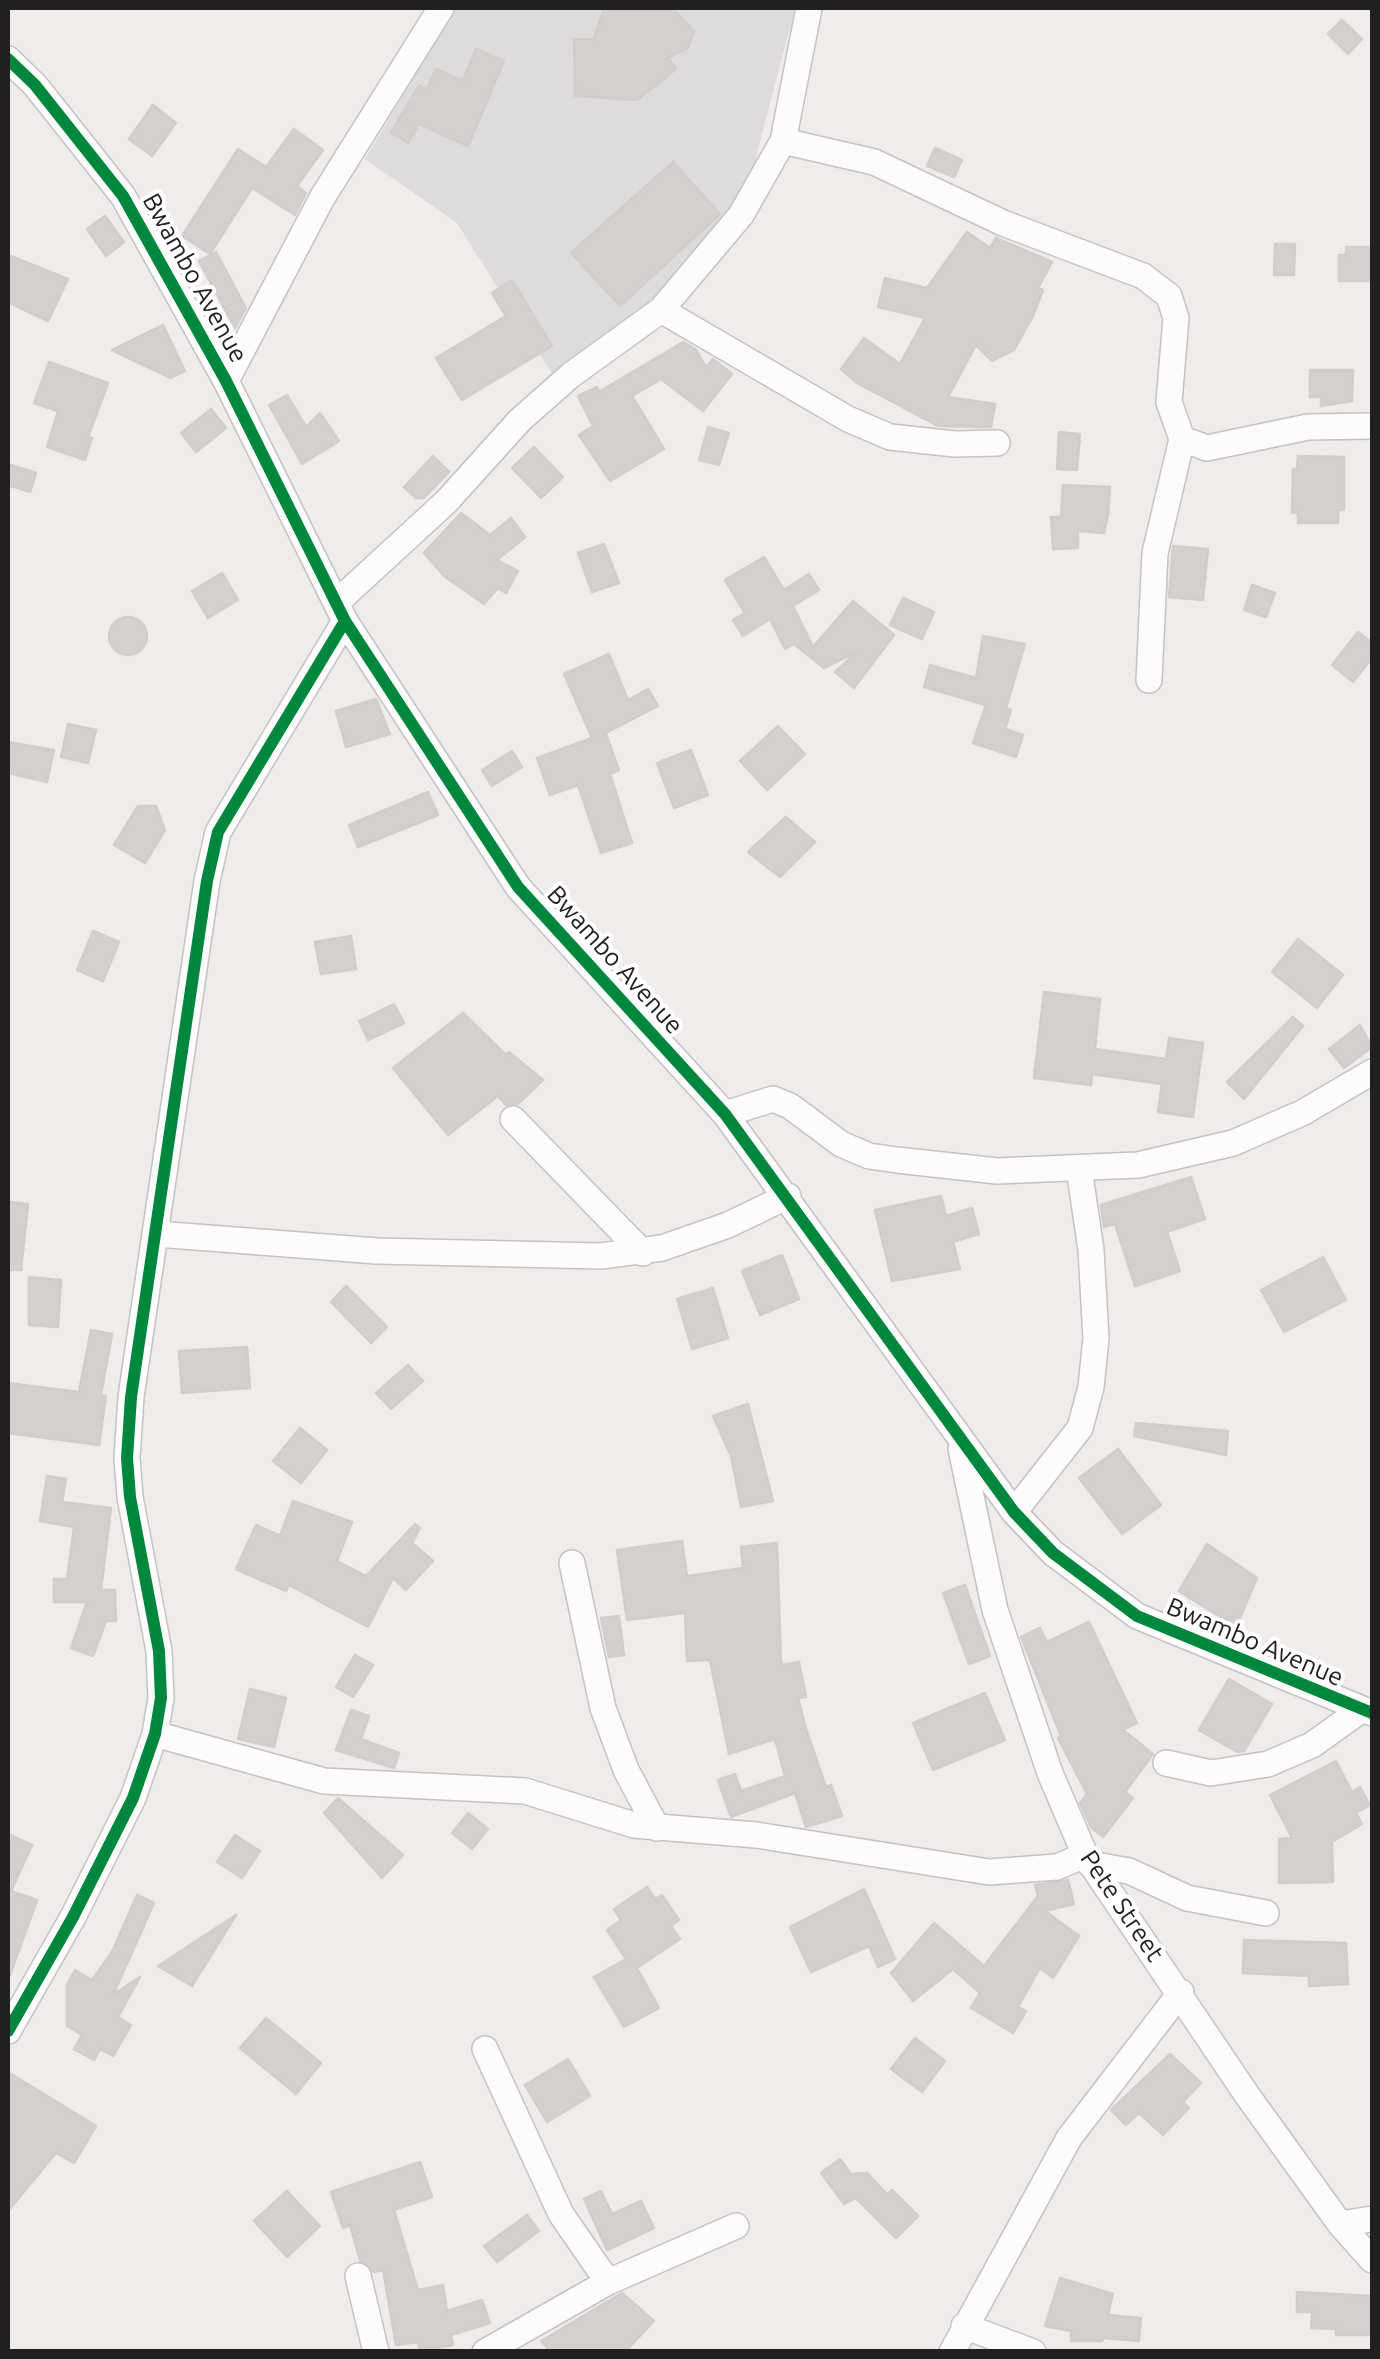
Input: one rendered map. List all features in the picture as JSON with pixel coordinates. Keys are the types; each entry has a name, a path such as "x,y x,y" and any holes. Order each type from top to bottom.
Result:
{"street":[{"path":"226,380 322,198 441,8"},
{"path":"8,2031 74,1917 126,1813 155,1734 161,1698 159,1651 130,1497 127,1458 131,1397 207,881 218,832 340,612 520,420 571,375 661,310 742,215 784,141 809,8"},
{"name":"Bwambo Avenue","path":"8,59 35,85 123,196 226,380 340,612 518,887 724,1114 788,1196 960,1444 1014,1512 1053,1553 1136,1616 1367,1712"},
{"path":"784,141 874,162 1003,222 1143,276 1170,296 1176,318 1170,402 1182,439 1156,552 1149,680"},
{"path":"661,310 848,419 890,437 954,444 997,443"},
{"path":"1182,439 1207,448 1308,427 1372,426"},
{"path":"724,1114 773,1099 790,1106 841,1144 870,1156 997,1172 1138,1165 1233,1143 1302,1113 1372,1072"},
{"path":"512,1119 643,1252"},
{"path":"1014,1512 1080,1428 1091,1387 1096,1338 1092,1267 1079,1168"},
{"path":"157,1234 395,1252 521,1256 643,1252 728,1225 788,1196"},
{"name":"Pete Street","path":"960,1444 995,1610 1050,1774 1088,1859 1247,2095 1340,2224 1372,2260"},
{"path":"572,1562 603,1708 634,1787 657,1828"},
{"path":"1166,1763 1212,1773 1268,1764 1312,1745 1367,1712"},
{"path":"155,1734 309,1778 395,1787 525,1792 657,1828 756,1835 989,1872 1057,1867 1088,1859 1129,1871 1187,1898 1266,1913"},
{"path":"952,2352 1070,2138 1181,1992"},
{"path":"485,2049 561,2214 608,2282"},
{"path":"1340,2224 1372,2219"},
{"path":"485,2352 608,2282 736,2226"},
{"path":"358,2276 376,2352"},
{"path":"964,2326 1033,2352"}],"shaded area":[{"path":"455,8 795,8 741,215 712,251 559,385 457,223 365,159"}],"building":[{"path":"604,8 672,8 694,31 688,48 668,58 676,69 637,100 575,96 574,39 594,39"},
{"path":"1342,20 1362,39 1348,54 1328,34"},
{"path":"476,49 504,61 468,146 419,124 408,143 391,133 419,85 427,90 436,69 463,81"},
{"path":"153,105 176,123 152,156 129,139"},
{"path":"294,129 323,150 297,186 306,193 295,215 252,188 210,254 182,236 238,149 266,167"},
{"path":"935,148 962,160 954,177 927,166"},
{"path":"673,162 720,214 620,306 571,253"},
{"path":"105,216 124,242 106,256 87,229"},
{"path":"967,232 990,248 996,238 1052,262 1038,288 1043,290 1033,316 1014,350 992,361 976,345 948,397 995,404 991,427 938,426 857,383 841,369 864,338 900,364 925,318 878,307 885,278 927,288"},
{"path":"1275,244 1295,244 1294,275 1274,275"},
{"path":"1346,247 1372,247 1372,281 1339,281 1339,255 1346,255"},
{"path":"216,252 246,308 235,328 199,261"},
{"path":"8,255 68,279 48,321 8,302"},
{"path":"512,280 552,346 462,400 436,358 506,316 492,293"},
{"path":"163,325 185,371 171,378 112,350"},
{"path":"683,342 695,349 706,367 713,359 732,374 703,411 661,379 632,396 664,449 610,481 579,435 593,426 578,396 597,387 599,392"},
{"path":"49,362 108,383 88,437 92,438 85,460 47,447 58,411 34,403"},
{"path":"1310,370 1353,370 1352,401 1321,406 1321,397 1310,397"},
{"path":"287,395 306,427 320,413 339,441 302,464 269,405"},
{"path":"211,409 226,428 196,452 181,433"},
{"path":"708,427 729,433 719,465 699,460"},
{"path":"1059,432 1080,434 1077,470 1057,469"},
{"path":"534,447 563,477 541,498 512,468"},
{"path":"433,456 449,472 424,498 416,498 404,487"},
{"path":"1298,456 1344,457 1344,510 1338,510 1338,523 1298,523 1298,512 1292,513 1293,469 1297,469"},
{"path":"8,464 36,473 30,492 8,485"},
{"path":"1063,485 1110,487 1108,516 1104,533 1078,531 1078,548 1053,549 1051,517 1061,517"},
{"path":"461,513 490,535 511,518 525,537 497,560 518,571 506,593 498,588 484,604 444,576 424,553"},
{"path":"604,544 619,583 592,592 578,553"},
{"path":"1173,546 1208,549 1203,600 1169,597"},
{"path":"764,557 784,590 809,574 819,590 793,606 813,647 853,601 894,635 854,688 835,672 857,652 824,668 794,644 785,649 770,619 743,636 733,620 745,613 725,580"},
{"path":"222,573 238,600 208,618 192,591"},
{"path":"1252,585 1275,593 1266,617 1244,610"},
{"path":"903,598 934,612 922,639 890,625"},
{"path":"128,617 141,623 147,636 141,649 128,655 115,649 109,636 115,623"},
{"path":"1358,632 1372,643 1372,658 1353,682 1332,665"},
{"path":"983,636 1025,644 1006,708 1011,710 1005,729 1023,735 1016,757 973,743 986,705 924,687 930,665 976,678"},
{"path":"609,654 628,700 648,689 658,706 602,735 606,734 619,770 610,774 632,843 601,853 578,785 550,795 537,758 592,738 564,674"},
{"path":"376,699 390,734 346,747 336,711"},
{"path":"68,724 96,730 88,763 61,757"},
{"path":"778,726 805,754 767,790 740,761"},
{"path":"8,742 54,750 47,782 8,773"},
{"path":"691,750 708,795 674,808 657,763"},
{"path":"512,751 522,767 492,786 482,770"},
{"path":"428,792 438,815 358,847 349,825"},
{"path":"138,806 156,806 165,830 145,863 114,845"},
{"path":"786,817 815,842 780,877 748,852"},
{"path":"93,931 119,942 103,981 77,970"},
{"path":"351,936 356,969 321,974 315,942"},
{"path":"1298,939 1343,975 1317,1008 1272,972"},
{"path":"1044,992 1100,999 1095,1049 1166,1059 1169,1038 1203,1043 1193,1117 1158,1112 1162,1084 1092,1074 1091,1085 1034,1078"},
{"path":"394,1004 404,1023 368,1040 359,1021"},
{"path":"463,1013 506,1055 509,1052 543,1080 518,1104 506,1105 498,1096 448,1135 393,1068"},
{"path":"1293,1017 1303,1026 1244,1099 1227,1082"},
{"path":"1360,1025 1372,1047 1344,1068 1329,1049"},
{"path":"1191,1177 1205,1219 1167,1232 1180,1271 1135,1286 1115,1224 1104,1227 1101,1205"},
{"path":"941,1196 946,1216 972,1208 979,1234 953,1242 960,1269 892,1281 875,1210"},
{"path":"10,1202 28,1204 21,1270 8,1270"},
{"path":"782,1255 799,1299 760,1315 742,1271"},
{"path":"1323,1257 1346,1300 1284,1332 1261,1290"},
{"path":"29,1277 61,1280 58,1327 29,1325"},
{"path":"346,1286 387,1327 371,1343 331,1302"},
{"path":"713,1288 728,1338 692,1349 677,1299"},
{"path":"91,1330 112,1334 101,1395 106,1396 99,1445 8,1433 8,1383 79,1392"},
{"path":"247,1347 250,1388 182,1393 179,1351"},
{"path":"408,1365 423,1381 391,1409 376,1393"},
{"path":"748,1404 773,1501 741,1507 731,1456 713,1416"},
{"path":"1136,1423 1228,1431 1226,1455 1134,1436"},
{"path":"300,1428 327,1450 301,1483 273,1461"},
{"path":"1118,1449 1161,1505 1122,1534 1079,1478"},
{"path":"47,1476 66,1479 62,1502 111,1508 101,1590 115,1590 116,1621 106,1621 93,1656 71,1648 87,1602 54,1602 54,1579 67,1579 74,1527 40,1521"},
{"path":"293,1501 352,1522 337,1561 366,1576 415,1524 420,1528 412,1543 433,1561 406,1590 393,1578 368,1627 289,1585 286,1591 236,1569 256,1525 280,1536"},
{"path":"682,1541 687,1576 743,1568 741,1547 777,1543 781,1665 799,1662 806,1697 798,1698 806,1729 826,1787 831,1785 842,1816 806,1827 795,1793 731,1817 718,1780 735,1774 741,1791 785,1776 775,1739 729,1754 710,1660 687,1661 685,1613 627,1620 617,1550"},
{"path":"1207,1544 1257,1578 1236,1627 1179,1591"},
{"path":"965,1585 990,1656 969,1664 943,1593"},
{"path":"619,1616 624,1655 609,1657 601,1618"},
{"path":"1089,1622 1137,1723 1123,1730 1153,1754 1125,1792 1133,1798 1103,1837 1091,1827 1080,1803 1087,1794 1058,1738 1061,1736 1021,1637 1040,1628 1047,1642"},
{"path":"355,1655 373,1665 353,1697 336,1687"},
{"path":"1229,1679 1272,1704 1244,1751 1237,1752 1199,1730"},
{"path":"250,1689 286,1698 274,1747 238,1739"},
{"path":"985,1693 1005,1740 933,1770 913,1723"},
{"path":"351,1710 369,1716 361,1739 399,1753 394,1768 336,1750"},
{"path":"1336,1761 1352,1792 1360,1787 1370,1805 1356,1813 1362,1824 1332,1842 1333,1882 1279,1883 1279,1839 1292,1838 1270,1795"},
{"path":"338,1798 403,1855 382,1878 324,1813"},
{"path":"468,1813 488,1829 472,1849 452,1833"},
{"path":"8,1834 32,1845 11,1891 37,1900 10,1975"},
{"path":"235,1835 260,1851 242,1878 217,1862"},
{"path":"1068,1880 1074,1904 1045,1911 1079,1936 1053,1978 1040,1968 1018,2007 1026,2011 1013,2033 971,2008 980,1993 953,1969 913,2001 891,1973 934,1923 984,1966 1038,1896 1035,1885"},
{"path":"647,1887 655,1899 662,1895 679,1920 671,1926 680,1939 637,1968 659,2008 624,2027 594,1977 626,1959 607,1930 621,1920 614,1909"},
{"path":"864,1889 895,1959 878,1967 869,1946 811,1972 790,1927"},
{"path":"137,1895 154,1903 113,1995 140,1977 118,2017 131,2025 113,2056 100,2049 94,2060 74,2049 82,2035 67,2026 67,1985 75,1970 92,1980 112,1952"},
{"path":"236,1915 192,1986 158,1966"},
{"path":"1244,1940 1346,1943 1348,1984 1309,1986 1309,1976 1243,1973"},
{"path":"266,2018 321,2063 296,2094 240,2048"},
{"path":"915,2038 945,2061 922,2092 891,2069"},
{"path":"1170,2054 1201,2083 1183,2102 1189,2108 1163,2135 1139,2113 1126,2125 1111,2110"},
{"path":"568,2059 590,2096 547,2122 525,2085"},
{"path":"8,2072 96,2126 74,2163 56,2153 8,2211"},
{"path":"840,2159 851,2174 867,2173 887,2194 892,2190 918,2216 896,2238 856,2198 844,2204 821,2173"},
{"path":"420,2162 432,2197 394,2210 418,2290 443,2285 447,2311 482,2300 490,2323 451,2335 453,2345 420,2351 418,2342 396,2345 383,2270 374,2272 360,2260 350,2225 343,2228 331,2192"},
{"path":"287,2191 320,2226 287,2257 254,2221"},
{"path":"601,2191 612,2214 641,2201 654,2228 607,2250 584,2199"},
{"path":"527,2215 539,2231 497,2262 484,2246"},
{"path":"1060,2278 1113,2294 1108,2315 1141,2318 1139,2341 1071,2341 1071,2331 1045,2326"},
{"path":"1297,2292 1371,2296 1372,2335 1336,2335 1336,2329 1311,2328 1312,2312 1297,2312"},
{"path":"622,2293 654,2321 625,2352 551,2352 541,2341"}],"cycle path":[{"path":"8,59 35,85 123,196 226,381 345,621 518,887 725,1114 1014,1512 1053,1553 1137,1616 1372,1713"},
{"path":"8,2031 73,1917 133,1798 155,1734 161,1698 159,1651 130,1497 127,1458 131,1397 207,881 218,832 345,621"}]}
